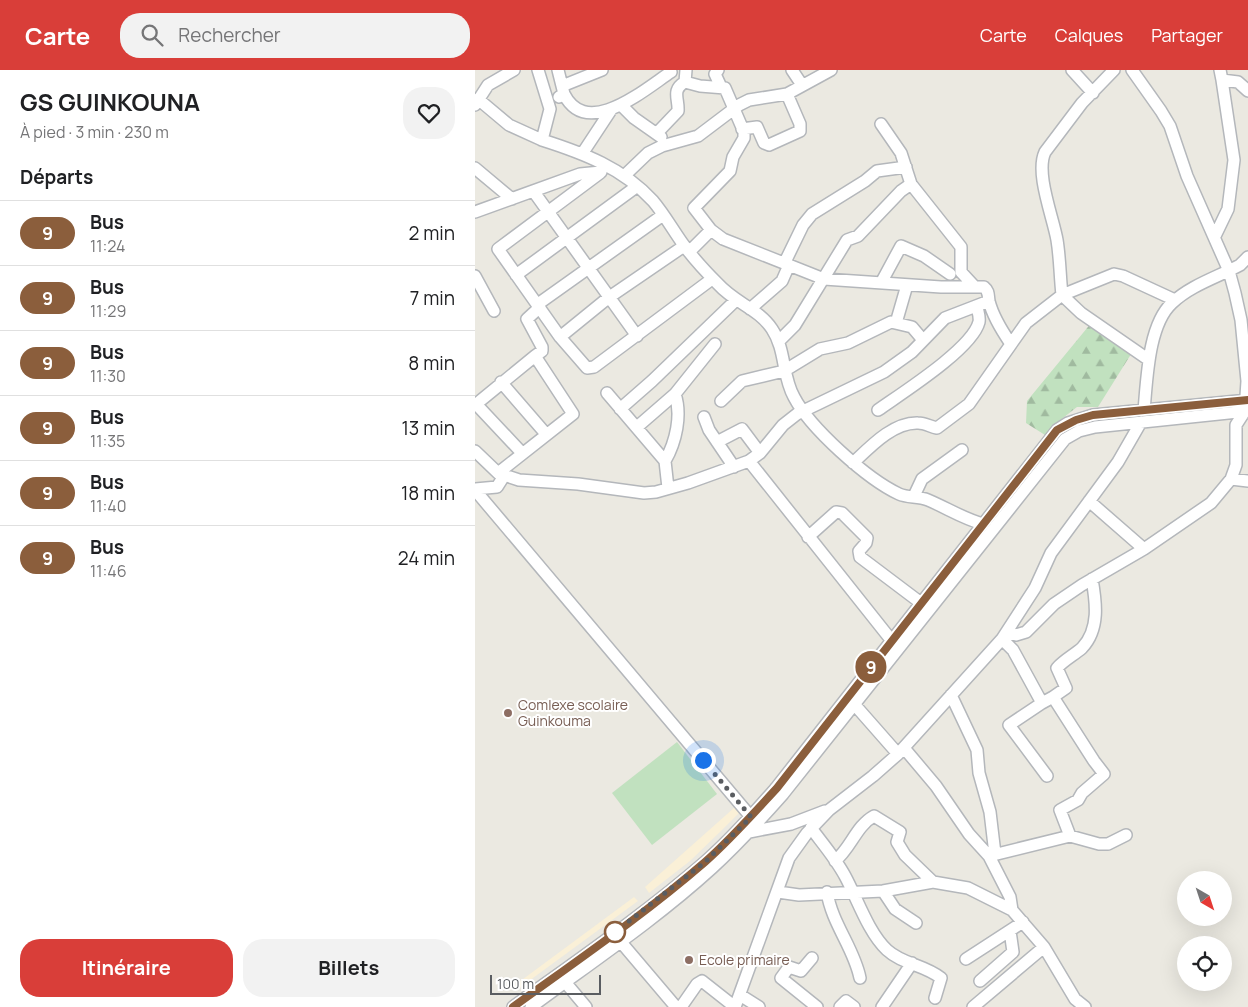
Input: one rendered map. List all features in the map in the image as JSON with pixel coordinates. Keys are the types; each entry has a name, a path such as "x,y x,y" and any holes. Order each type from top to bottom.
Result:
{"street":[{"path":"514,70 488,85 476,102 509,125 542,140 582,154 605,169 624,176 653,202 687,249 712,279 735,301 764,318 779,341 784,371 792,394 803,410 853,462 896,492 914,496 983,524"},
{"path":"538,70 550,104"},
{"path":"558,70 563,90 570,103 584,112 601,113 616,107 671,71 683,79 700,86 725,88 744,135 742,144 733,157 730,172 694,208 711,230 730,243 824,279 986,288 989,301 1001,329 1011,344"},
{"path":"718,70 715,73 721,87"},
{"path":"792,70 802,85"},
{"path":"624,176 648,153 668,144 698,136 733,108 749,100 787,94 831,70"},
{"path":"1072,70 1093,93"},
{"path":"1113,70 1056,136 1043,158 1045,192 1057,240 1062,295 1081,313 1149,360"},
{"path":"1005,636 1027,632 1054,604 1092,579 1144,549 1211,503 1231,479 1236,465 1236,425 1247,406 1244,321 1229,270 1187,176 1167,121 1132,70"},
{"path":"542,140 550,104 563,90 596,71"},
{"path":"1215,236 1228,209 1235,160 1221,75 1236,76 1248,91"},
{"path":"657,134 678,110 675,96 683,79"},
{"path":"742,129 757,127 764,143 769,145 800,131 800,124 787,94"},
{"path":"616,107 657,134 668,144"},
{"path":"582,154 616,107"},
{"path":"881,124 901,153 911,184 957,240 962,252 959,266 961,272 974,286"},
{"path":"750,309 782,281 803,226 811,214 865,181 877,171 906,167"},
{"path":"475,168 512,199"},
{"path":"475,212 580,174 605,169"},
{"path":"605,169 497,249 560,337 589,369 637,336 712,279"},
{"path":"779,341 795,324 847,240 858,236 901,191 911,184"},
{"path":"516,275 636,187"},
{"path":"534,192 637,336"},
{"path":"522,453 476,404 501,382 542,351 542,347 527,319 539,306 587,267 663,215"},
{"path":"560,337 609,298 687,249 711,230"},
{"path":"881,283 901,246 924,256 950,274"},
{"path":"1144,410 1149,360 1163,316 1175,300 1229,270 1248,257"},
{"path":"853,462 900,427 918,423 937,428 962,411 1026,322 1062,295 1114,274 1123,276 1175,300"},
{"path":"475,276 494,311"},
{"path":"896,323 907,285"},
{"path":"620,409 735,301"},
{"path":"475,451 501,474 631,492 656,492 749,461 760,453 783,426 803,410 884,372 908,356 945,318 989,301"},
{"path":"878,410 925,377 962,345 979,324 980,319 977,307"},
{"path":"721,402 742,381 784,371 820,349 849,344 891,322 912,328 923,340"},
{"path":"637,427 675,394 715,344"},
{"path":"475,489 497,487 501,474 522,453 573,414 535,356"},
{"path":"501,382 546,434"},
{"path":"607,393 665,461 668,488"},
{"path":"665,461 672,450 678,419 679,407 675,394"},
{"path":"531,1007 656,915 711,869 749,832 820,740 891,641 1057,430 1076,420 1093,415 1144,410 1247,406"},
{"path":"513,1007 656,901 705,862 751,817 854,704 1065,440 1079,431 1095,427 1247,406"},
{"path":"704,417 717,442 734,467"},
{"path":"681,1007 697,984 703,981 735,1007 789,858 811,828 829,810 873,776 901,751 1005,636 1035,588 1051,553 1118,462 1141,422"},
{"path":"717,442 742,429 760,453"},
{"path":"914,496 922,479 962,450"},
{"path":"749,461 891,641"},
{"path":"1231,479 1248,481"},
{"path":"475,489 751,817"},
{"path":"1089,500 1144,549"},
{"path":"808,537 836,512 842,513 867,538 866,543 859,551 860,557 921,603"},
{"path":"1047,776 1009,724 1066,688 1057,668 1082,647 1095,622 1096,612 1092,579"},
{"path":"1005,636 1042,703"},
{"path":"951,695 977,750 979,773 990,812 992,855 1010,897 1012,910"},
{"path":"1053,697 1104,774 1082,793 1078,800 1060,810 1070,836"},
{"path":"854,704 936,786 969,834 992,855"},
{"path":"749,832 791,824 829,810"},
{"path":"835,860 847,850 864,823 874,816 881,822 898,830 900,835 897,842 905,855 933,882"},
{"path":"811,828 835,860 846,878 851,892 885,948 893,955 929,970 941,978 935,998"},
{"path":"992,855 1070,836 1099,844 1108,844 1127,835"},
{"path":"778,892 799,895 827,892 883,892 933,882 968,888 1012,910 1044,947 1075,999 1085,1007"},
{"path":"827,892 833,916 858,968 860,978"},
{"path":"883,892 895,909 916,923"},
{"path":"966,959 1023,922"},
{"path":"980,982 1013,952 1010,931"},
{"path":"620,941 676,1007"},
{"path":"973,1007 1044,947"},
{"path":"812,958 801,971 789,966 781,978 817,1007"},
{"path":"882,1007 912,963"},
{"path":"565,982 586,1007"},
{"path":"740,995 759,1007"},
{"path":"840,1007 846,1002 854,1007"}],"shaded area":[{"path":"735,807 740,812 720,832 690,861 649,893 645,887"},
{"path":"634,897 638,901 518,989 515,985"}],"green space":[{"path":"1092,322 1133,351 1098,407 1077,407 1045,435 1026,423 1027,401"},
{"path":"677,742 717,794 652,845 612,793"}],"bus line":[{"name":"9","path":"513,1007 649,907 705,862 739,829 777,788 1057,430 1068,423 1093,415 1248,400"}],"place":[{"name":"Comlexe scolaire Guinkouma","path":"508,713"},
{"name":"Ecole primaire","path":"689,960"}],"route":[{"path":"615,932 705,862 751,817 703,760"}]}
